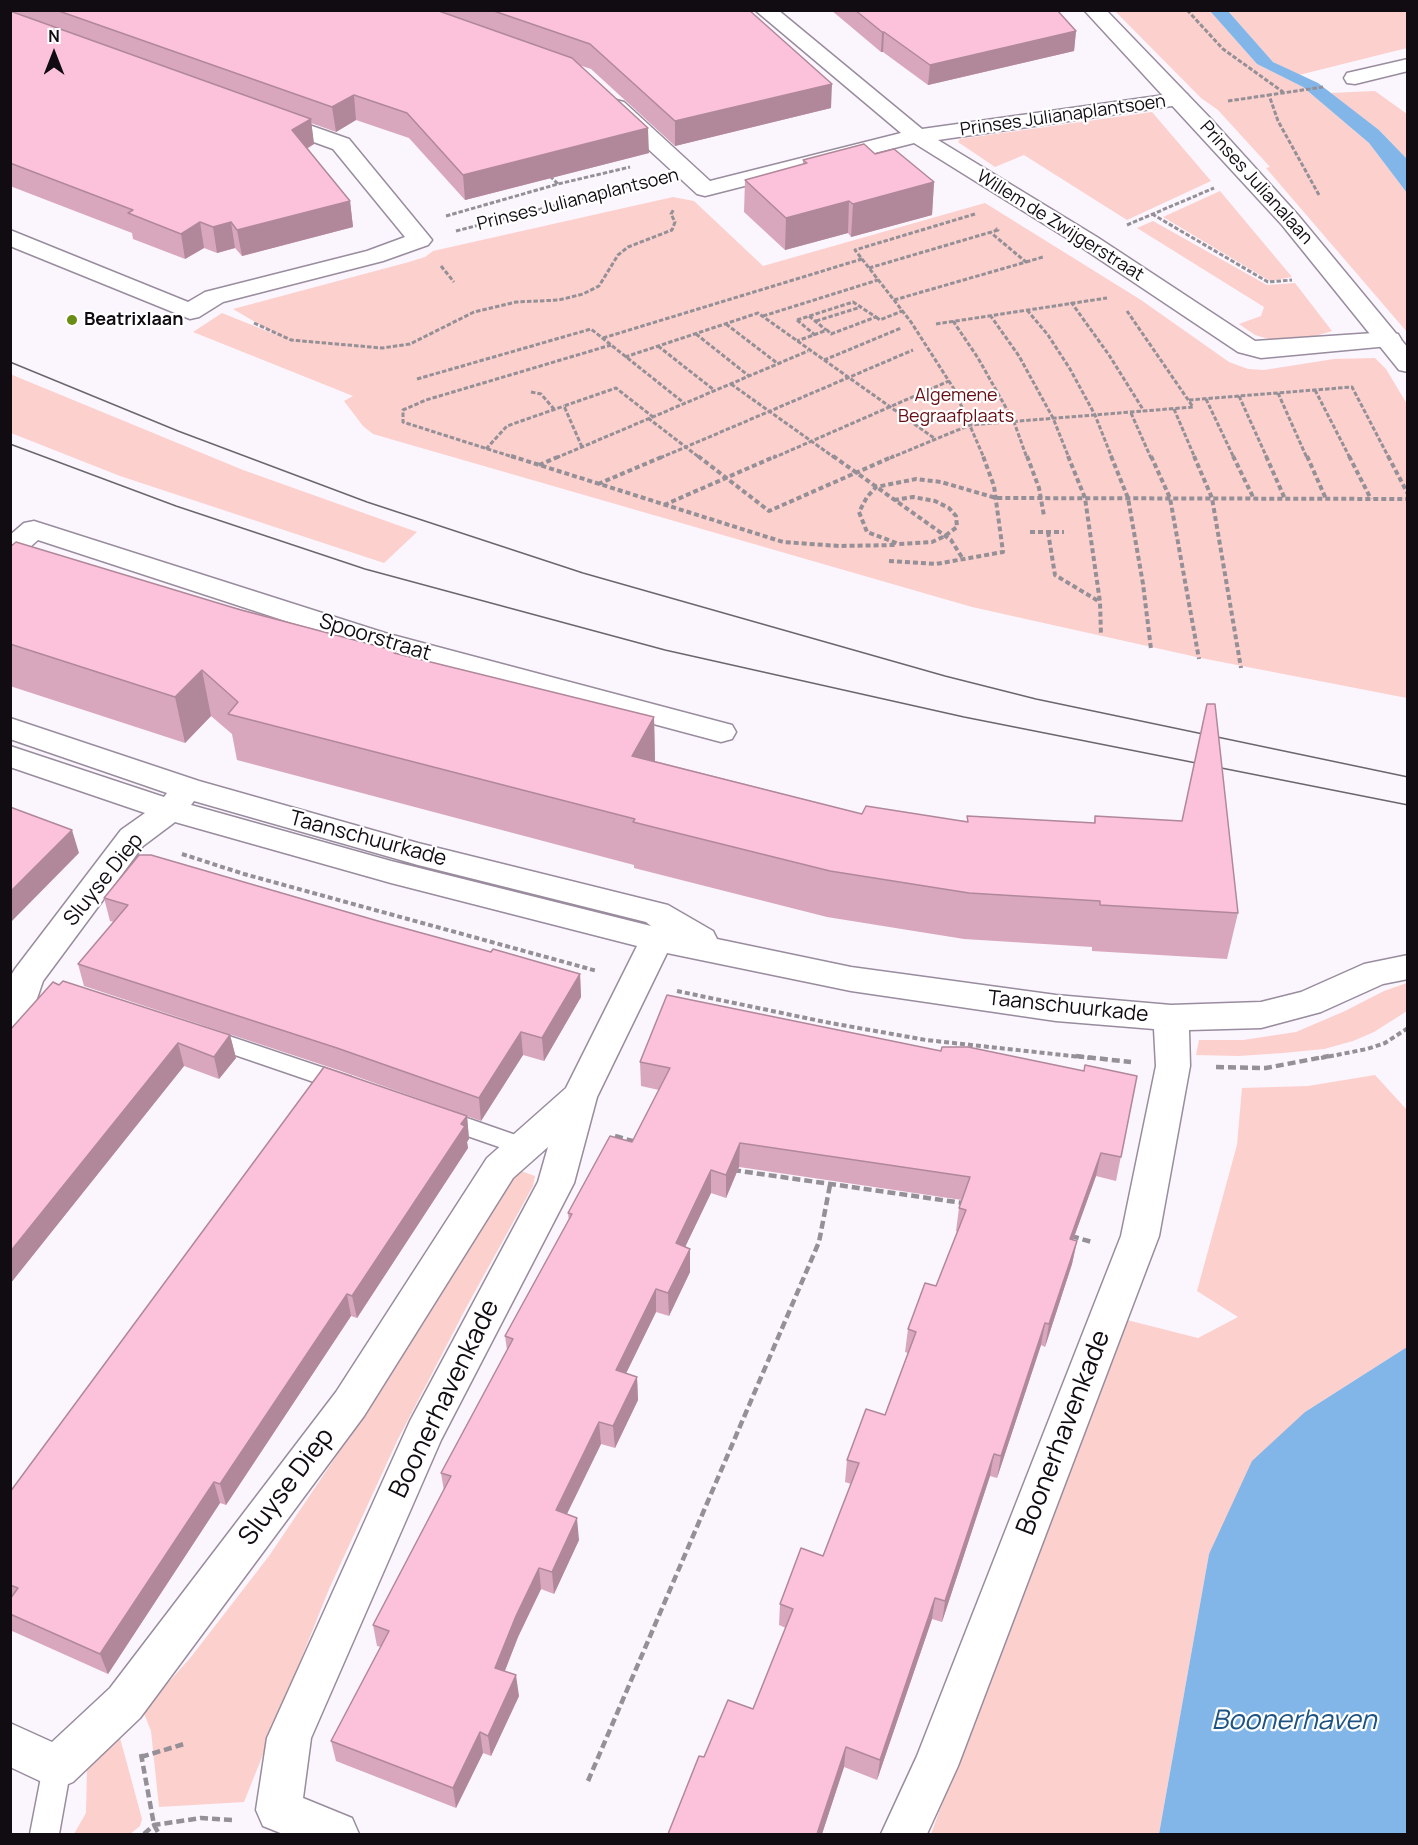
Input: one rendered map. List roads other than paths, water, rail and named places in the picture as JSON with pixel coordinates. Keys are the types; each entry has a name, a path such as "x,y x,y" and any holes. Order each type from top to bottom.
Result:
{"street":[{"name":"Willem de Zwijgerstraat","path":"765,10 917,136 1089,242 1247,347 1261,350 1389,339"},
{"name":"Prinses Julianalaan","path":"1094,10 1179,99 1336,274 1389,339 1407,365"},
{"path":"1355,78 1407,65"},
{"name":"Prinses Julianaplantsoen","path":"598,91 705,189 917,136 1179,99"},
{"path":"10,237 198,307 214,297 375,256 414,234 341,144 248,110"},
{"name":"Spoorstraat","path":"10,550 34,529 375,640 721,732"},
{"name":"Taanschuurkade","path":"10,728 179,799 391,872 657,939 851,979 1056,1008 1171,1018 1261,1015 1309,1003 1376,973 1407,967"},
{"name":"Taanschuurkade","path":"10,756 656,914 723,953"},
{"name":"Sluyse Diep","path":"10,1015 20,1004 29,982 132,838 179,799"},
{"name":"Boonerhavenkade","path":"336,1834 279,1810 289,1738 424,1432 556,1183 577,1110 657,939"},
{"name":"Boonerhavenkade","path":"904,1834 936,1766 1140,1236 1173,1066 1171,1018"},
{"name":"Sluyse Diep","path":"57,1767 125,1703 350,1404 500,1168 522,1146 577,1110"},
{"path":"10,1744 57,1767"}],"lane":[{"path":"183,1029 359,1089"},
{"path":"424,1112 522,1146"},
{"path":"44,1834 57,1767"}],"water":[{"path":"1210,11 1228,11 1273,62 1318,83 1379,130 1407,159 1407,193 1369,143 1303,87 1257,64"},
{"name":"Boonerhaven","path":"1407,1347 1407,1834 1159,1834 1209,1554 1252,1461 1305,1412"}],"tram line":[{"path":"10,362 178,431 367,502 583,573 945,676 1036,699 1408,777"},
{"path":"10,444 176,506 365,569 665,650 964,717 1408,805"}],"place":[{"name":"Beatrixlaan","path":"72,320"}],"park label":[{"name":"Algemene Begraafplaats","path":"956,406"}]}
